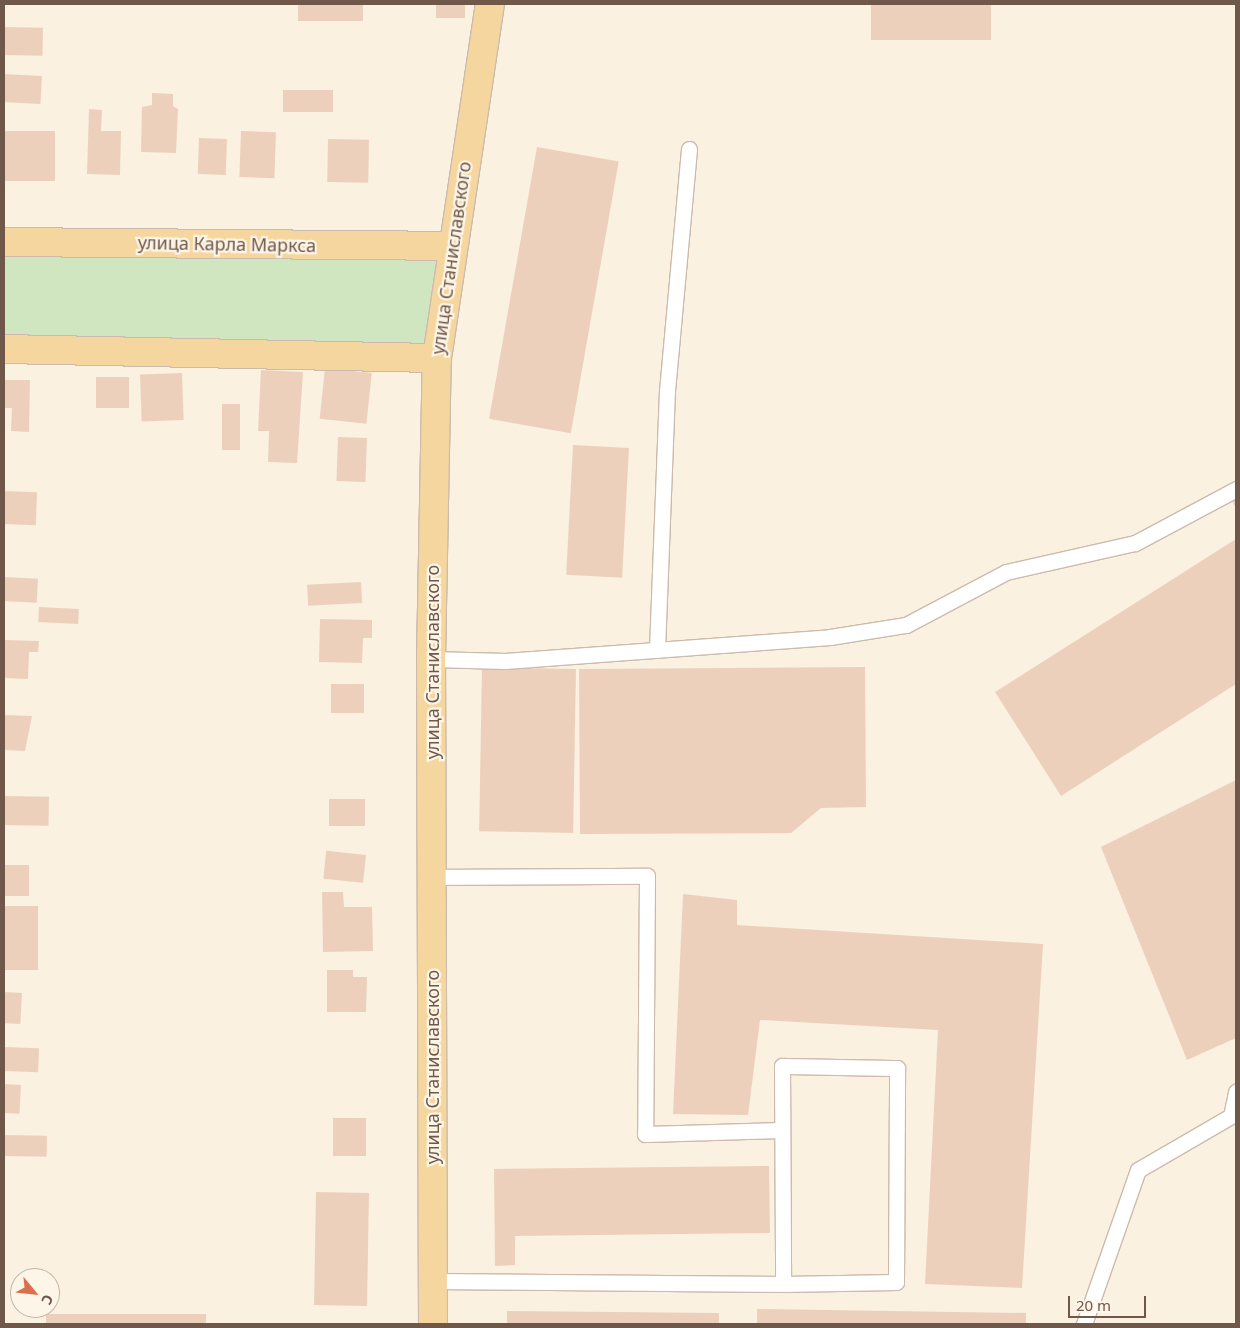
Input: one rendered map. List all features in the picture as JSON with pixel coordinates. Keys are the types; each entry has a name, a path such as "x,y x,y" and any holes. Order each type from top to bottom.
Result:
{"main road":[{"name":"улица Станиславского","path":"433,1324 431,659 437,358 450,246 490,4"},
{"name":"улица Карла Маркса","path":"4,242 450,246"},
{"path":"4,349 437,358"}],"lane":[{"path":"657,650 667,392 689,149"},
{"path":"431,659 505,661 830,637 916,622 1006,572 1135,543 1236,489"},
{"path":"432,877 647,876 645,1134 782,1130"},
{"path":"433,1281 783,1284 896,1282 897,1068 782,1066 783,1284"},
{"path":"1084,1324 1138,1170 1234,1121 1236,1092"}],"green space":[{"path":"4,242 450,250 448,360 4,352"}],"building":[{"path":"298,4 363,4 363,21 298,21"},
{"path":"436,4 465,4 465,18 436,18"},
{"path":"871,4 991,4 991,40 871,40"},
{"path":"4,27 43,28 43,56 4,55"},
{"path":"4,74 42,76 40,104 4,102"},
{"path":"283,90 333,90 333,112 283,112"},
{"path":"152,93 173,94 173,106 178,109 176,153 141,152 142,107 152,105"},
{"path":"89,109 102,110 101,131 121,131 120,175 87,174"},
{"path":"4,131 55,131 55,181 4,181"},
{"path":"241,131 276,132 274,178 239,177"},
{"path":"199,138 227,139 226,175 198,174"},
{"path":"328,139 369,140 368,183 327,182"},
{"path":"537,147 619,161 571,433 489,419"},
{"path":"325,368 372,373 366,424 320,419"},
{"path":"261,370 303,372 297,463 268,462 269,431 258,431"},
{"path":"182,373 184,420 142,421 140,374"},
{"path":"96,377 129,377 129,408 96,408"},
{"path":"4,380 30,380 29,432 11,431 12,408 4,408"},
{"path":"222,404 240,404 240,450 222,450"},
{"path":"338,437 367,438 365,482 336,481"},
{"path":"573,445 629,448 622,578 566,575"},
{"path":"4,491 37,492 36,525 4,524"},
{"path":"1236,496 1236,508 1231,499"},
{"path":"1236,539 1236,684 1061,796 995,692"},
{"path":"4,577 38,579 37,603 4,601"},
{"path":"361,582 362,603 308,606 307,585"},
{"path":"39,607 79,609 78,624 38,622"},
{"path":"320,619 372,620 372,638 363,638 362,663 319,662"},
{"path":"4,640 39,641 38,652 29,652 28,679 4,678"},
{"path":"482,667 576,669 573,833 479,831"},
{"path":"865,667 866,807 821,808 791,833 580,834 579,669"},
{"path":"331,684 364,684 364,713 331,713"},
{"path":"4,715 32,716 25,751 4,750"},
{"path":"1236,780 1236,1038 1187,1060 1101,847"},
{"path":"4,796 49,797 48,826 4,825"},
{"path":"329,799 365,799 365,826 329,826"},
{"path":"326,851 366,855 363,883 323,879"},
{"path":"4,865 29,865 29,896 4,896"},
{"path":"322,892 343,892 344,907 372,907 373,951 323,952"},
{"path":"683,894 737,900 737,925 1043,944 1022,1288 925,1284 938,1030 760,1020 748,1115 673,1114"},
{"path":"4,906 38,906 38,970 4,970"},
{"path":"327,970 353,970 353,977 367,977 366,1012 327,1012"},
{"path":"4,992 22,993 20,1024 4,1023"},
{"path":"4,1047 39,1048 38,1072 4,1071"},
{"path":"4,1084 21,1085 19,1114 4,1113"},
{"path":"333,1118 366,1118 366,1156 333,1156"},
{"path":"4,1135 47,1136 47,1157 4,1156"},
{"path":"769,1166 770,1233 515,1236 515,1265 495,1266 494,1169"},
{"path":"316,1192 369,1193 367,1306 314,1305"},
{"path":"757,1309 1026,1313 1026,1324 757,1324"},
{"path":"507,1311 719,1313 719,1324 507,1324"},
{"path":"60,1314 206,1314 206,1324 46,1324 46,1318 60,1318"}]}
